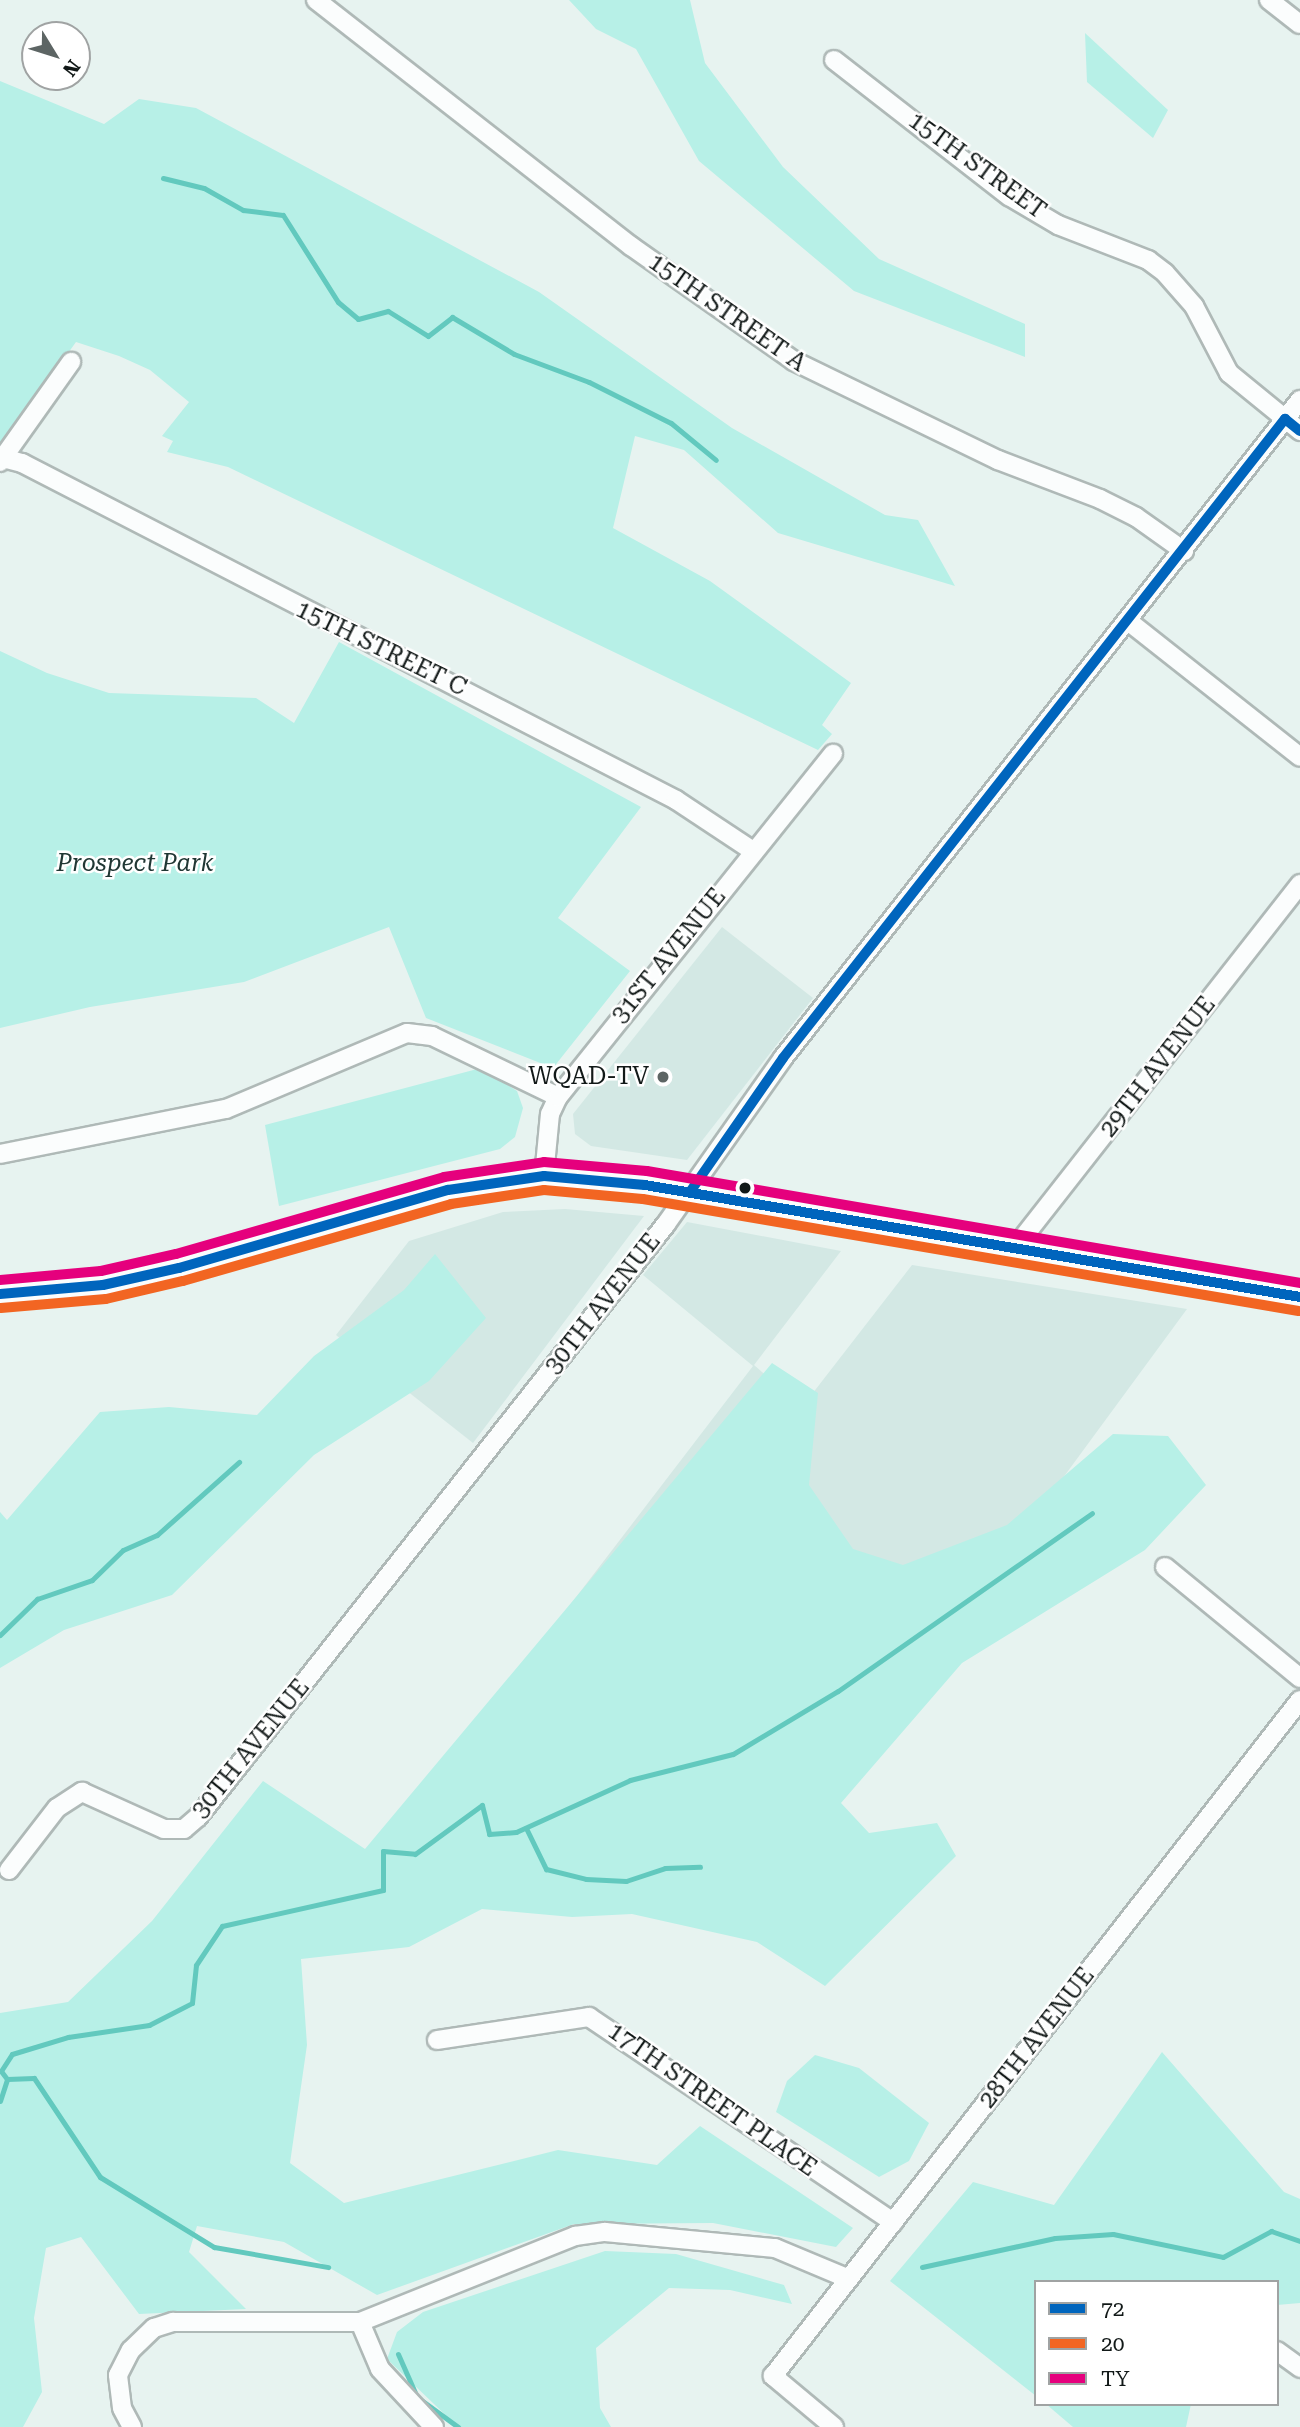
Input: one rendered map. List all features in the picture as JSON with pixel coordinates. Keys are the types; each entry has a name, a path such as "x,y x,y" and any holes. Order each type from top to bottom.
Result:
{"street":[{"name":"15TH STREET A","path":"316,0 631,246 794,361 837,386 998,460 1100,499 1136,517 1184,551"},
{"path":"1269,0 1300,24"},
{"name":"15TH STREET","path":"834,60 1009,196 1059,225 1148,260 1165,273 1194,306 1229,373 1300,430"},
{"path":"2,460 71,362"},
{"name":"30TH AVENUE","path":"9,1870 57,1808 82,1792 164,1829 184,1829 198,1817 690,1192 783,1058 1300,400"},
{"name":"15TH STREET C","path":"2,460 22,463 257,587 511,713 715,822 752,851"},
{"path":"1128,621 1300,758"},
{"name":"31ST AVENUE","path":"544,1176 548,1122 558,1097 752,851 834,754"},
{"name":"29TH AVENUE","path":"1014,1249 1300,884"},
{"path":"0,1154 226,1109 407,1033 432,1036 558,1097"},
{"path":"0,1294 103,1285 179,1268 448,1190 501,1179 544,1176 598,1178 690,1192 1300,1297"},
{"path":"1165,1567 1300,1678"},
{"name":"28TH AVENUE","path":"834,2427 773,2376 1300,1700"},
{"name":"17TH STREET PLACE","path":"437,2040 589,2017 893,2222"},
{"path":"132,2427 118,2393 122,2361 154,2328 173,2322 360,2322 549,2244 605,2232 775,2248 849,2279"},
{"path":"360,2322 380,2369 433,2427"},
{"path":"1279,2352 1300,2368"}],"shaded area":[{"path":"722,927 813,998 687,1160 591,1146 575,1134 573,1114"},
{"path":"565,1209 644,1216 473,1443 336,1335 409,1241 503,1212"},
{"path":"687,1222 841,1251 754,1365 802,1407 912,1265 1187,1309 974,1599 479,1724 753,1366 643,1275"}],"green space":[{"path":"569,0 690,0 705,63 783,167 879,259 1025,324 1025,357 854,291 699,161 636,49 596,29"},
{"path":"1085,33 1168,110 1153,138 1087,82"},
{"path":"0,81 104,124 139,99 196,108 539,292 732,428 885,515 918,520 955,586 778,533 684,450 635,436 613,528 710,581 851,683 822,725 832,734 818,750 228,467 167,452 173,441 162,436 189,402 150,370 119,356 76,342 0,448"},
{"name":"Prospect Park","path":"339,642 641,807 558,918 630,971 553,1068 426,1018 389,927 244,982 90,1007 0,1028 0,651 47,673 109,693 256,698 294,723"},
{"path":"481,1068 517,1091 523,1108 515,1137 500,1149 279,1206 265,1125"},
{"path":"435,1254 486,1318 429,1381 314,1455 172,1595 64,1630 0,1668 0,1512 7,1520 100,1412 169,1407 257,1415 314,1356 404,1290"},
{"path":"772,1363 818,1393 809,1485 853,1549 903,1565 1007,1525 1113,1434 1168,1436 1206,1485 1145,1550 962,1663 841,1803 869,1833 937,1823 956,1856 825,1986 757,1942 632,1914 572,1917 482,1909 409,1947 301,1959 307,2045 290,2163 344,2203 558,2150 657,2165 700,2126 853,2228 836,2247 713,2223 574,2224 377,2295 284,2242 197,2226 189,2252 246,2309 139,2314 81,2237 46,2248 34,2318 42,2392 23,2427 0,2427 0,2013 68,2002 152,1921 263,1781 365,1849"},
{"path":"1162,2052 1284,2192 1300,2199 1300,2303 1279,2305 1279,2280 1034,2280 1034,2394 890,2281 973,2182 1054,2205"},
{"path":"815,2055 859,2068 929,2123 909,2161 879,2177 776,2112 787,2081"},
{"path":"605,2251 676,2254 784,2285 792,2304 730,2290 669,2288 596,2348 600,2408 611,2427 458,2427 387,2359 397,2332 423,2312"},
{"path":"1048,2406 1191,2406 1186,2427 1073,2427"}],"waterway":[{"path":"163,178 204,188 243,210 283,215 338,302 358,319 388,311 428,336 452,317 514,354 589,382 671,423 716,460"},
{"path":"0,1635 37,1599 92,1580 123,1550 157,1535 239,1462"},
{"path":"7,2079 1,2071 12,2054 68,2037 149,2025 192,2003 196,1965 222,1926 383,1890 383,1851 415,1854 482,1805 489,1834 516,1832 630,1780 733,1754 838,1691 1092,1513"},
{"path":"526,1828 546,1869 586,1879 626,1881 665,1868 700,1867"},
{"path":"0,2101 7,2079 34,2078 100,2177 214,2247 328,2267"},
{"path":"922,2267 1055,2238 1113,2234 1223,2257 1271,2231 1300,2241"},
{"path":"398,2354 417,2397 458,2427"}],"transit line":[{"name":"72","path":"690,1192 783,1058 1285,419 1300,431"},
{"name":"TY","path":"0,1280 101,1271 176,1254 444,1177 544,1162 647,1171 1300,1283"},
{"name":"72","path":"0,1294 103,1285 179,1268 448,1190 544,1176 645,1185 1300,1297"},
{"name":"20","path":"1,1308 106,1299 183,1281 451,1204 544,1190 643,1199 1298,1311"}],"place":[{"name":"WQAD-TV","path":"663,1077"}]}
